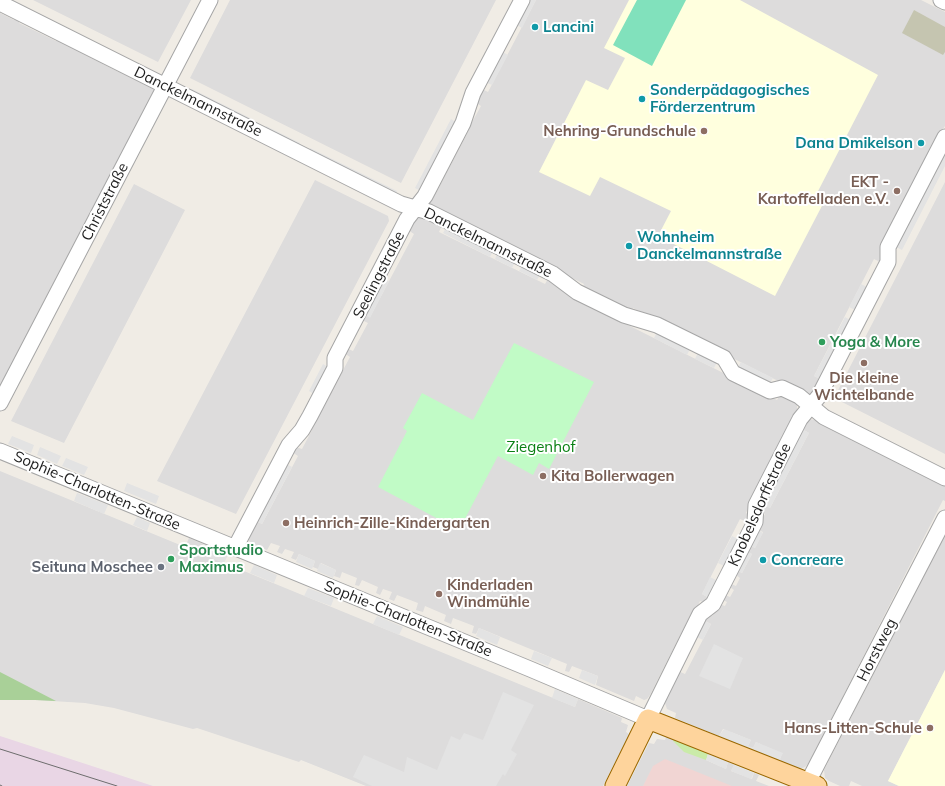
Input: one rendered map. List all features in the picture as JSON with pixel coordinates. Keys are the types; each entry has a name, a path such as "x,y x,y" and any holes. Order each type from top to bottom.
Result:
{"main road":[{"name":"Sophie-Charlotten-Straße","path":"648,719 813,784"},
{"name":"Knobelsdorffstraße","path":"615,786 648,719"}],"street":[{"name":"Christstraße","path":"0,403 210,0"},
{"name":"Seelingstraße","path":"235,548 288,446 302,430 310,416 335,368 335,358 407,219 425,196 463,123 473,93 522,0"},
{"path":"941,0 945,2"},
{"name":"Danckelmannstraße","path":"0,3 401,204 429,212 553,274 577,292 624,315 657,325 724,358 733,373 770,391 782,388 799,396 824,417 945,478"},
{"name":"Knobelsdorffstraße","path":"648,719 700,614 713,604 755,522 756,506 800,419 819,396 888,262 888,247 945,137"},
{"name":"Sophie-Charlotten-Straße","path":"0,451 648,719"},
{"name":"Horstweg","path":"813,784 820,760 945,518"}],"shaded area":[{"path":"33,0 191,0 158,62"},
{"path":"230,0 496,0 401,183 190,78"},
{"path":"528,0 536,0 522,28 515,24"},
{"path":"536,0 921,0 945,12 945,126 940,131 884,240 885,243 880,253 884,255 880,262 874,259 814,376 822,380 813,395 806,395 633,308 631,311 583,288 584,284 429,206 429,196 436,193 469,130 466,128 468,123 471,124 481,106 475,102 482,89 488,92"},
{"name":"Nehring-Grundschule","path":"629,0 740,0 878,75 815,197 824,202 775,296 658,236 671,211 600,177 590,196 539,172 586,80 608,90 625,58 604,48"},
{"path":"914,10 945,27 945,52 943,55 902,33"},
{"path":"0,13 14,20 18,17 20,18 19,23 56,41 59,38 85,50 84,54 97,61 100,58 103,59 103,64 119,72 122,69 148,82 156,89 0,388"},
{"path":"501,51 508,55 492,85 485,82"},
{"path":"192,89 252,119 251,123 186,90"},
{"path":"451,119 457,123 421,191 415,188"},
{"path":"266,126 300,143 298,147 264,130"},
{"path":"945,146 945,166 902,250 894,246"},
{"path":"310,148 397,191 395,195 308,152"},
{"path":"315,180 388,216 389,221 236,514 157,481"},
{"path":"945,182 945,454 834,398"},
{"path":"134,184 185,210 64,443 11,421"},
{"path":"421,215 442,225 439,232 545,284 549,277 560,284 558,288 625,321 624,323 777,400 780,395 797,403 797,410 749,502 750,504 746,513 749,515 747,522 740,519 702,594 709,598 705,603 700,601 694,614 691,614 647,699 644,700 636,696 634,701 596,685 598,676 572,666 569,672 565,671 567,664 479,628 476,634 472,633 474,626 453,618 451,624 444,621 446,615 425,606 423,612 416,610 418,603 397,595 394,601 389,599 392,592 383,589 380,595 376,593 378,587 362,580 359,586 355,585 357,578 342,572 340,578 334,576 336,570 321,563 318,569 313,567 315,561 299,554 296,560 291,558 294,552 285,549 282,554 277,552 280,546 271,543 267,550 251,544 248,539 256,521 262,524 298,456 292,452 296,447 302,449 312,430 309,429 320,409 322,410 350,357 344,353 346,348 353,351 368,323 362,320 364,314 370,317 414,234 408,230 411,221"},
{"path":"447,226 494,249 490,257 443,233"},
{"path":"498,252 516,260 512,268 495,259"},
{"path":"523,264 541,273 537,280 519,271"},
{"path":"382,278 389,281 370,318 364,314"},
{"path":"861,284 869,288 857,311 849,307"},
{"path":"845,317 852,321 822,380 814,376"},
{"path":"658,330 691,347 687,355 654,338"},
{"path":"699,350 718,360 714,368 695,359"},
{"path":"741,362 773,378 768,387 736,371"},
{"path":"323,364 330,368 316,395 309,391"},
{"path":"810,419 815,420 945,485 945,501 943,500 809,763 800,769 781,762 780,759 782,754 756,742 753,748 748,746 751,740 723,729 719,736 675,718 676,713 667,709 665,703 678,671 685,674 711,624 705,621 708,614 712,616 719,604 725,606 727,602 723,600 725,595 730,597 734,590 730,587 731,584 736,586 740,578 736,575 738,571 742,573 752,554 748,552 751,546 755,548 763,532 758,530 765,514 761,512 764,505 770,508 809,433 802,429"},
{"path":"802,429 809,433 770,508 764,505"},
{"path":"12,436 34,445 31,453 8,444"},
{"path":"40,447 61,456 57,464 37,455"},
{"path":"66,458 88,467 84,475 62,466"},
{"path":"285,463 292,467 262,524 256,521"},
{"path":"0,471 185,547 189,538 203,544 200,553 575,707 578,699 622,718 621,722 628,725 626,732 629,734 603,786 366,786 301,760 299,762 197,728 193,729 114,708 85,703 35,700 0,700"},
{"path":"127,483 159,496 156,504 124,491"},
{"path":"77,493 108,505 104,514 74,501"},
{"path":"137,517 150,523 147,531 133,525"},
{"path":"755,528 763,533 755,548 747,544"},
{"path":"945,535 945,670 888,781 899,786 862,786 851,781 849,786 840,786 825,778 824,770"},
{"path":"732,536 740,540 726,567 718,563"},
{"path":"203,544 228,555 224,563 199,553"},
{"path":"744,550 752,554 742,573 734,569"},
{"path":"299,554 315,561 312,569 296,562"},
{"path":"320,563 336,570 333,578 317,571"},
{"path":"254,565 277,575 274,583 250,573"},
{"path":"710,577 718,581 709,598 702,594"},
{"path":"308,588 334,598 331,606 304,596"},
{"path":"377,616 403,627 399,635 373,624"},
{"path":"703,620 711,624 703,640 695,636"},
{"path":"479,628 500,637 497,645 476,636"},
{"path":"714,644 743,658 730,689 699,676"},
{"path":"534,651 552,658 548,666 531,659"},
{"path":"582,670 598,676 595,685 579,678"},
{"name":"Hans-Litten-Schule","path":"945,670 945,786 899,786 888,781"},
{"path":"555,689 578,699 575,707 552,698"},
{"path":"503,692 534,705 511,750 517,754 505,776 503,774 496,786 372,786 353,777 364,755 404,772 407,757 437,770 451,736 460,740 464,733 483,740"},
{"path":"724,729 751,740 748,746 753,748 756,742 783,753 780,759 781,762 719,736"},
{"path":"667,735 708,753 706,760 726,769 728,762 734,765 731,771 752,779 754,773 759,775 756,781 769,786 627,786 649,743 654,744 657,739 665,740"},
{"path":"0,736 153,786 0,786"},
{"path":"708,754 728,762 726,769 706,760"},
{"path":"665,759 732,786 643,786 653,766"},
{"path":"734,765 754,773 751,779 731,771"}],"green space":[{"path":"637,0 686,0 652,66 613,45"},
{"name":"Ziegenhof","path":"514,343 594,382 549,469 539,463 533,475 498,456 459,530 378,487 407,431 403,428 422,393 473,420"},
{"path":"0,672 56,701 0,700"},
{"path":"674,738 708,752 706,760 684,752 673,741"}],"tram line":[{"path":"0,749 117,786"}],"place":[{"name":"Lancini","path":"535,27"},
{"name":"Sonderpädagogisches Förderzentrum","path":"642,99"},
{"name":"Nehring-Grundschule","path":"704,131"},
{"name":"Dana Dmikelson","path":"921,143"},
{"name":"EKT - Kartoffelladen e.V.","path":"897,191"},
{"name":"Wohnheim Danckelmannstraße","path":"629,246"},
{"name":"Yoga & More","path":"822,342"},
{"name":"Die kleine Wichtelbande","path":"864,363"},
{"name":"Kita Bollerwagen","path":"543,476"},
{"name":"Heinrich-Zille-Kindergarten","path":"286,523"},
{"name":"Sportstudio Maximus","path":"171,559"},
{"name":"Concreare","path":"763,560"},
{"name":"Seituna Moschee","path":"161,567"},
{"name":"Kinderladen Windmühle","path":"439,594"},
{"name":"Hans-Litten-Schule","path":"930,728"}]}
